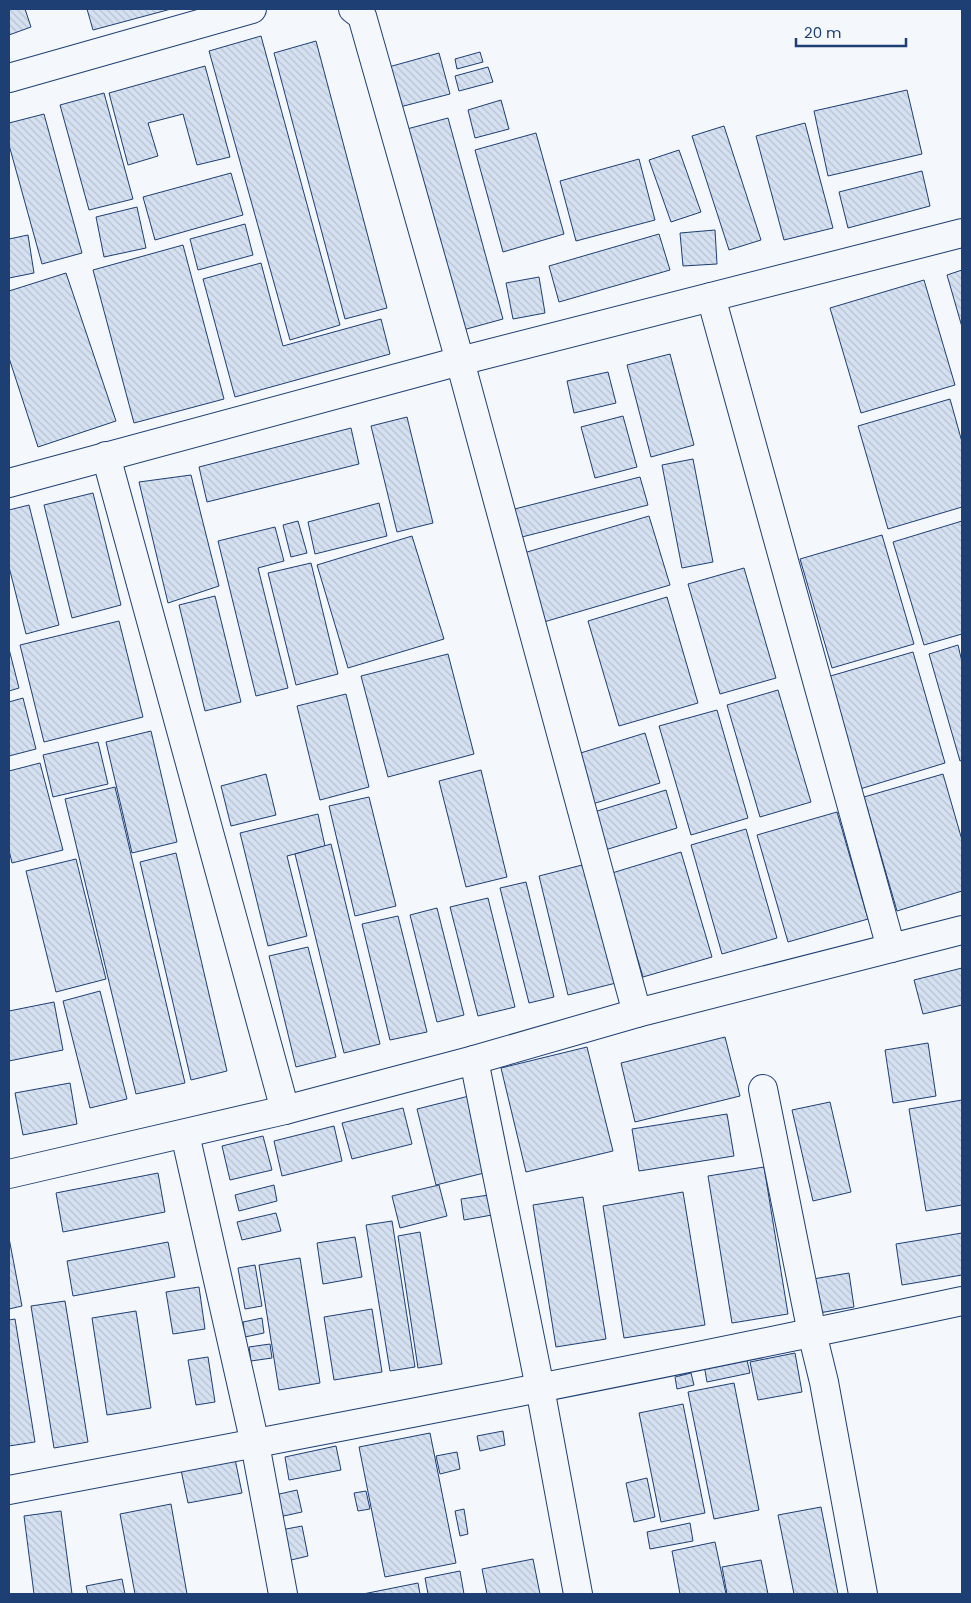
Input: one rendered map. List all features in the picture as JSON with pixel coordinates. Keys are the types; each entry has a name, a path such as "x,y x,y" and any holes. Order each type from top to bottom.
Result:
{"street":[{"path":"9,78 252,9"},
{"path":"353,9 362,16 460,361 637,1013"},
{"path":"9,483 460,361 962,233"},
{"path":"711,298 891,948"},
{"path":"106,456 285,1110"},
{"path":"9,1174 285,1110 474,1060 637,1013 962,930"},
{"path":"474,1060 540,1388 578,1594"},
{"path":"763,1089 812,1333 824,1382 863,1594"},
{"path":"185,1134 255,1444 282,1594"},
{"path":"9,1490 540,1388 962,1301"}],"building":[{"path":"9,9 25,9 31,27 9,35"},
{"path":"87,9 171,9 93,30"},
{"path":"261,36 340,325 290,340 209,51"},
{"path":"316,41 387,308 345,319 274,53"},
{"path":"480,52 483,62 457,69 455,59"},
{"path":"439,53 450,94 396,108 385,68"},
{"path":"205,66 230,157 197,165 183,114 148,123 158,156 128,165 109,93"},
{"path":"488,67 493,82 459,91 455,76"},
{"path":"907,90 922,154 828,176 814,111"},
{"path":"104,93 133,199 89,210 60,105"},
{"path":"501,100 509,129 475,138 468,110"},
{"path":"44,114 82,253 42,264 9,145 9,123"},
{"path":"448,118 503,319 463,330 407,129"},
{"path":"805,123 833,228 784,240 756,136"},
{"path":"724,126 761,240 729,250 692,136"},
{"path":"536,133 564,234 503,252 475,150"},
{"path":"679,150 701,212 671,222 649,160"},
{"path":"639,159 655,220 576,241 560,181"},
{"path":"922,171 930,206 848,228 839,192"},
{"path":"231,173 243,215 155,240 143,197"},
{"path":"137,207 146,248 104,257 96,217"},
{"path":"245,224 253,255 198,270 190,239"},
{"path":"715,230 717,264 683,266 680,233"},
{"path":"659,234 670,270 559,302 549,266"},
{"path":"28,235 34,273 9,278 9,239"},
{"path":"183,245 224,399 134,423 93,270"},
{"path":"261,263 283,346 381,319 390,354 235,397 203,279"},
{"path":"962,270 962,327 947,275"},
{"path":"66,273 116,421 38,447 9,358 9,291"},
{"path":"539,277 545,313 513,319 506,283"},
{"path":"924,280 955,385 861,413 830,308"},
{"path":"670,354 694,445 651,457 627,365"},
{"path":"608,372 616,403 574,413 567,381"},
{"path":"950,399 962,442 962,507 888,529 858,426"},
{"path":"623,416 637,467 595,478 581,427"},
{"path":"407,417 433,523 397,532 371,426"},
{"path":"351,428 359,464 207,502 199,467"},
{"path":"693,459 713,562 682,568 662,465"},
{"path":"191,475 219,586 168,603 139,482"},
{"path":"640,477 648,505 510,540 503,512"},
{"path":"93,493 121,605 72,618 44,505"},
{"path":"379,503 387,536 315,554 308,522"},
{"path":"29,505 59,625 26,634 9,567 9,510"},
{"path":"649,516 670,585 537,624 517,555"},
{"path":"298,521 307,553 291,557 283,525"},
{"path":"962,521 962,634 924,645 893,542"},
{"path":"275,527 284,561 258,568 288,688 256,696 218,541"},
{"path":"882,535 914,644 832,668 800,559"},
{"path":"412,536 444,639 348,668 317,565"},
{"path":"311,563 338,674 296,685 268,573"},
{"path":"744,568 776,678 720,694 688,584"},
{"path":"215,596 241,702 205,711 179,605"},
{"path":"667,597 698,703 619,726 588,621"},
{"path":"119,621 143,717 44,742 20,645"},
{"path":"958,645 962,662 962,760 960,761 929,654"},
{"path":"9,649 19,688 9,691"},
{"path":"913,652 945,763 860,789 827,677"},
{"path":"448,654 474,754 388,777 361,676"},
{"path":"778,690 811,802 760,817 727,705"},
{"path":"346,694 369,787 320,800 297,706"},
{"path":"23,698 36,749 9,756 9,702"},
{"path":"717,710 748,818 691,835 659,726"},
{"path":"151,731 177,842 132,853 106,742"},
{"path":"645,733 660,783 586,806 571,756"},
{"path":"98,742 108,784 53,797 43,755"},
{"path":"40,763 63,850 12,863 9,850 9,771"},
{"path":"481,770 507,877 466,887 439,781"},
{"path":"266,774 276,815 231,826 221,786"},
{"path":"943,774 962,840 962,891 897,911 864,797"},
{"path":"115,787 185,1083 136,1094 65,799"},
{"path":"666,790 677,828 605,850 594,812"},
{"path":"369,797 396,906 355,916 329,806"},
{"path":"837,812 868,919 788,942 757,835"},
{"path":"318,814 325,846 287,856 307,936 268,946 240,833"},
{"path":"746,829 777,938 722,954 691,845"},
{"path":"331,844 380,1044 344,1053 295,854"},
{"path":"681,852 712,957 643,977 612,873"},
{"path":"176,853 227,1071 191,1080 140,862"},
{"path":"76,859 106,979 56,992 26,871"},
{"path":"590,863 620,982 568,995 539,876"},
{"path":"526,882 554,997 529,1003 500,888"},
{"path":"488,898 515,1007 478,1016 450,907"},
{"path":"437,908 464,1015 437,1022 410,915"},
{"path":"398,916 427,1032 390,1040 362,924"},
{"path":"308,947 336,1057 296,1067 269,956"},
{"path":"962,968 962,1005 923,1014 914,980"},
{"path":"100,991 127,1099 90,1108 63,1001"},
{"path":"54,1002 63,1050 9,1061 9,1011"},
{"path":"725,1037 740,1096 635,1122 621,1063"},
{"path":"928,1043 936,1096 893,1103 885,1050"},
{"path":"587,1047 613,1151 526,1172 501,1068"},
{"path":"70,1083 77,1124 23,1135 15,1093"},
{"path":"469,1096 488,1172 436,1185 417,1109"},
{"path":"962,1100 962,1205 926,1211 909,1109"},
{"path":"830,1102 851,1192 813,1201 792,1110"},
{"path":"403,1108 412,1144 352,1159 342,1123"},
{"path":"727,1114 734,1156 639,1171 632,1129"},
{"path":"334,1126 342,1161 282,1176 274,1141"},
{"path":"263,1136 272,1170 230,1180 222,1146"},
{"path":"764,1167 788,1314 732,1323 708,1176"},
{"path":"158,1173 165,1212 63,1232 56,1193"},
{"path":"274,1185 277,1201 239,1211 235,1195"},
{"path":"439,1185 447,1216 400,1228 392,1196"},
{"path":"683,1192 705,1325 624,1338 603,1206"},
{"path":"489,1195 492,1215 464,1220 461,1199"},
{"path":"583,1197 606,1339 556,1347 533,1205"},
{"path":"276,1213 281,1231 242,1240 237,1222"},
{"path":"392,1221 415,1367 390,1371 366,1225"},
{"path":"420,1232 442,1364 418,1368 398,1236"},
{"path":"962,1233 962,1275 902,1285 896,1244"},
{"path":"355,1237 362,1277 323,1284 317,1243"},
{"path":"9,1238 22,1306 9,1309"},
{"path":"168,1242 175,1277 73,1296 67,1261"},
{"path":"300,1258 320,1383 279,1390 259,1265"},
{"path":"255,1265 262,1306 245,1309 238,1268"},
{"path":"849,1273 854,1307 819,1313 813,1279"},
{"path":"199,1287 205,1329 173,1334 166,1292"},
{"path":"65,1301 88,1442 54,1448 31,1306"},
{"path":"372,1309 382,1372 334,1380 324,1317"},
{"path":"136,1311 151,1408 107,1415 92,1318"},
{"path":"262,1318 264,1333 245,1337 243,1322"},
{"path":"15,1319 35,1442 9,1446 9,1320"},
{"path":"270,1344 272,1358 251,1361 249,1347"},
{"path":"795,1353 802,1392 758,1400 750,1362"},
{"path":"746,1356 750,1373 707,1382 704,1365"},
{"path":"208,1357 215,1402 196,1405 188,1360"},
{"path":"691,1373 694,1385 677,1389 675,1377"},
{"path":"734,1383 759,1510 714,1519 688,1392"},
{"path":"683,1404 705,1513 661,1522 639,1413"},
{"path":"503,1431 505,1445 480,1451 477,1436"},
{"path":"430,1433 456,1563 385,1577 359,1447"},
{"path":"336,1446 341,1470 289,1480 285,1457"},
{"path":"457,1452 460,1469 440,1474 436,1456"},
{"path":"235,1459 242,1493 188,1503 181,1470"},
{"path":"647,1478 655,1517 634,1522 626,1483"},
{"path":"297,1490 302,1512 279,1517 275,1495"},
{"path":"366,1491 370,1509 358,1511 354,1493"},
{"path":"171,1504 187,1594 135,1594 120,1514"},
{"path":"821,1507 838,1594 794,1594 778,1515"},
{"path":"464,1509 468,1534 460,1536 455,1511"},
{"path":"61,1511 72,1594 34,1594 24,1516"},
{"path":"690,1523 693,1541 650,1549 647,1532"},
{"path":"302,1526 308,1556 287,1561 281,1530"},
{"path":"715,1542 726,1594 680,1594 672,1551"},
{"path":"533,1559 540,1594 487,1594 482,1569"},
{"path":"761,1560 768,1594 727,1594 722,1567"},
{"path":"460,1571 464,1594 428,1594 425,1578"},
{"path":"122,1579 125,1594 88,1594 86,1586"},
{"path":"418,1583 420,1594 363,1594"}]}
